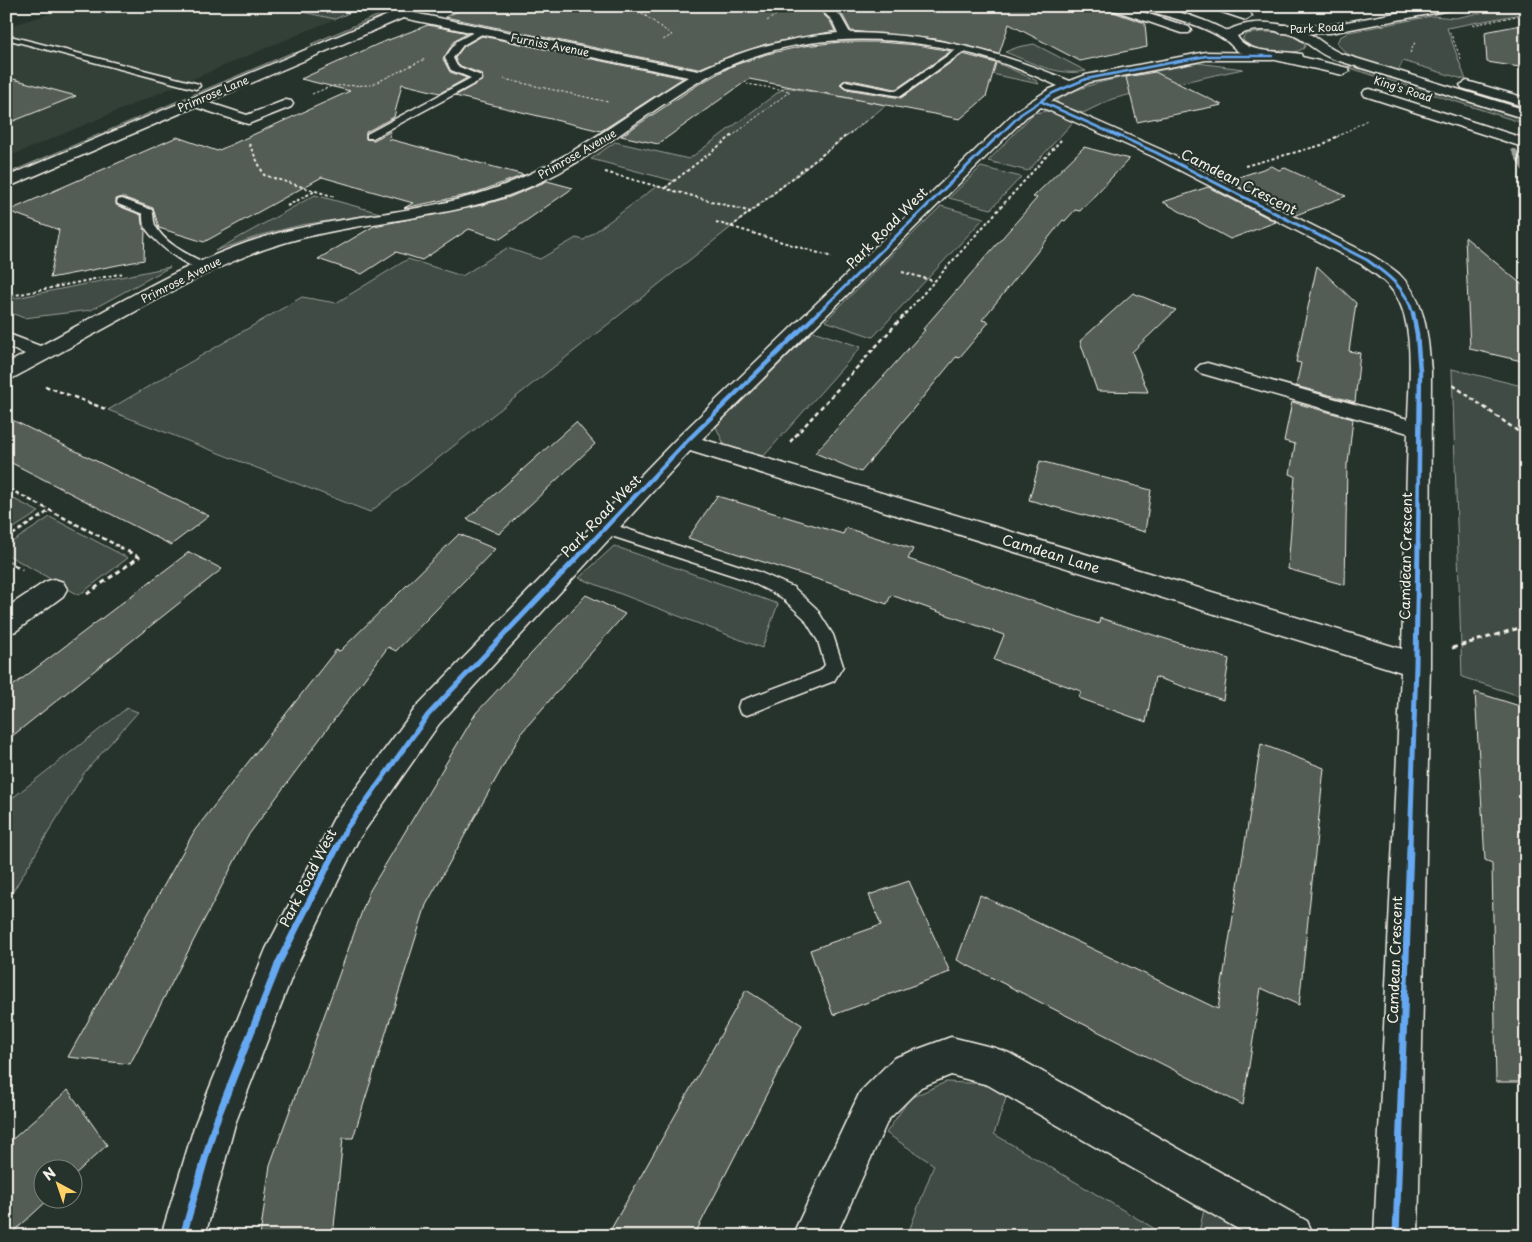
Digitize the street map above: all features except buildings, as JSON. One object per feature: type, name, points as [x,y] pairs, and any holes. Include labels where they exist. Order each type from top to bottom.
[{"type":"street","points":[[315,51],[287,48],[387,6]]},
{"type":"street","name":"Primrose Lane","points":[[6,183],[420,6]]},
{"type":"street","points":[[823,6],[835,14],[841,24],[845,37]]},
{"type":"street","name":"King's Road","points":[[1144,6],[1209,27],[1244,49],[1332,68],[1526,128]]},
{"type":"street","name":"King's Road","points":[[1179,6],[1266,28]]},
{"type":"street","points":[[1214,6],[1246,16]]},
{"type":"street","name":"Park Road","points":[[1280,29],[1317,30],[1355,25],[1455,6]]},
{"type":"street","points":[[1123,7],[1185,30]]},
{"type":"street","name":"Furniss Avenue","points":[[402,14],[699,75]]},
{"type":"street","name":"Park Road","points":[[1316,44],[1322,36],[1355,25]]},
{"type":"street","name":"King's Road","points":[[1232,40],[1230,35],[1242,29],[1280,29],[1304,36],[1316,44],[1359,64],[1526,115]]},
{"type":"street","name":"Primrose Avenue","points":[[7,373],[203,266],[252,246],[298,233],[460,204],[503,191],[569,162],[699,75],[736,58],[770,48],[806,41],[845,37],[910,40],[962,48],[1018,65],[1068,85]]},
{"type":"street","name":"Park Road West","points":[[1206,56],[1227,47],[1232,40]]},
{"type":"street","name":"King's Road","points":[[1275,56],[1310,54],[1316,50],[1316,44]]},
{"type":"street","name":"Park Road West","points":[[184,1236],[215,1124],[279,962],[346,829],[428,715],[686,442],[1020,114],[1068,85],[1111,74],[1206,56],[1226,54],[1275,56]]},
{"type":"street","name":"Primrose Lane","points":[[178,93],[200,84]]},
{"type":"street","points":[[1467,85],[1526,103]]},
{"type":"street","points":[[1370,93],[1526,144]]},
{"type":"street","points":[[1481,101],[1496,94]]},
{"type":"street","name":"Camdean Crescent","points":[[1040,101],[1204,177],[1339,244],[1367,260],[1394,279],[1409,301],[1417,325],[1420,371],[1417,656],[1396,1236]]},
{"type":"street","points":[[193,102],[248,120],[286,104]]},
{"type":"street","points":[[1429,112],[1446,103]]},
{"type":"street","points":[[6,339],[41,354]]},
{"type":"street","points":[[1207,370],[1419,429]]},
{"type":"street","name":"Camdean Lane","points":[[686,442],[1417,656]]},
{"type":"street","points":[[6,623],[54,589]]},
{"type":"street","points":[[814,1236],[874,1106],[908,1072],[951,1056],[995,1067],[1292,1236]]},
{"type":"lane","points":[[370,136],[478,78],[454,68],[450,58],[460,43],[483,31]]},
{"type":"lane","points":[[6,37],[200,84]]},
{"type":"lane","points":[[846,84],[898,94],[915,79],[942,64],[962,48]]},
{"type":"lane","points":[[122,202],[148,212],[149,224],[161,238],[189,260],[203,266]]},
{"type":"lane","points":[[605,528],[754,576],[786,592],[810,613],[827,640],[834,666],[827,676],[747,707]]},
{"type":"path","points":[[628,61],[672,35],[639,11],[648,6]]},
{"type":"path","points":[[1449,29],[1463,65]]},
{"type":"path","points":[[286,104],[332,86],[371,85],[460,43]]},
{"type":"path","points":[[454,68],[648,110]]},
{"type":"path","points":[[665,188],[790,91],[699,75]]},
{"type":"path","points":[[731,228],[898,94]]},
{"type":"path","points":[[1204,177],[1322,145],[1398,102]]},
{"type":"path","points":[[768,467],[1073,126],[1082,119]]},
{"type":"path","points":[[247,138],[264,175],[401,216]]},
{"type":"path","points":[[569,162],[752,212]]},
{"type":"path","points":[[716,222],[864,266]]},
{"type":"path","points":[[1420,371],[1440,375],[1526,437]]},
{"type":"path","points":[[7,373],[108,410]]},
{"type":"path","points":[[9,489],[139,557]]},
{"type":"path","points":[[6,539],[50,511]]},
{"type":"path","points":[[1417,656],[1448,650],[1526,626]]},
{"type":"shaded area","points":[[75,6],[275,6],[335,19],[6,158],[6,27]]},
{"type":"shaded area","points":[[275,6],[365,6],[335,19]]},
{"type":"shaded area","points":[[400,6],[409,6],[317,46],[311,44]]},
{"type":"shaded area","points":[[1514,6],[1526,6],[1526,13],[1447,28],[1466,80],[1403,61],[1398,71],[1373,64],[1348,54],[1337,42],[1340,37],[1349,32],[1432,16],[1455,18]]},
{"type":"shaded area","points":[[1261,32],[1278,33],[1296,38],[1305,45],[1304,48],[1290,53],[1273,53],[1256,48],[1243,40],[1243,37],[1247,34]]},
{"type":"shaded area","points":[[1034,44],[1086,71],[1065,72],[1044,68],[1005,52]]},
{"type":"shaded area","points":[[291,53],[295,54],[6,177],[6,174]]},
{"type":"shaded area","points":[[962,56],[981,58],[1001,65],[1037,81],[1039,84],[949,65]]},
{"type":"shaded area","points":[[1198,63],[1243,69],[1174,84],[1151,72]]},
{"type":"shaded area","points":[[1352,66],[1526,120],[1526,124],[1347,67]]},
{"type":"shaded area","points":[[1140,74],[1164,86],[1112,99],[1083,113],[1061,105],[1056,101],[1076,90]]},
{"type":"shaded area","points":[[785,87],[886,105],[370,512],[108,410],[302,297],[336,303],[408,259],[462,276],[507,248],[540,259],[576,238],[584,240],[657,186],[665,188],[674,181],[591,159],[615,142],[689,159]]},
{"type":"shaded area","points":[[1047,111],[1075,120],[1028,171],[988,161],[1034,113]]},
{"type":"shaded area","points":[[981,167],[1021,177],[991,209],[949,198]]},
{"type":"shaded area","points":[[315,195],[380,213],[301,225],[265,234],[215,251]]},
{"type":"shaded area","points":[[941,206],[984,218],[873,337],[825,321]]},
{"type":"shaded area","points":[[170,267],[91,310],[24,318],[6,311],[6,300]]},
{"type":"shaded area","points":[[813,331],[861,347],[763,457],[725,446],[716,427]]},
{"type":"shaded area","points":[[1452,369],[1526,387],[1526,698],[1462,677]]},
{"type":"shaded area","points":[[6,495],[39,512],[6,533]]},
{"type":"shaded area","points":[[50,517],[128,558],[79,595],[6,554],[6,546]]},
{"type":"shaded area","points":[[614,546],[778,604],[762,648],[579,578]]},
{"type":"shaded area","points":[[127,708],[138,712],[84,773],[6,903],[6,803]]},
{"type":"shaded area","points":[[946,1082],[989,1084],[1007,1095],[994,1134],[1167,1236],[907,1236],[934,1165],[886,1133],[910,1098]]},
{"type":"shaded area","points":[[1205,1205],[1230,1219],[1239,1236],[1198,1236]]},
{"type":"waterway","points":[[1514,150],[1526,170]]},
{"type":"cycle path","points":[[183,1236],[215,1124],[279,962],[346,829],[428,715],[686,442],[1021,114],[1053,93],[1086,79],[1206,56],[1272,56]]},
{"type":"cycle path","points":[[1040,101],[1157,153],[1367,260],[1393,279],[1401,288],[1412,310],[1417,334],[1420,371],[1416,665],[1396,1236]]}]
